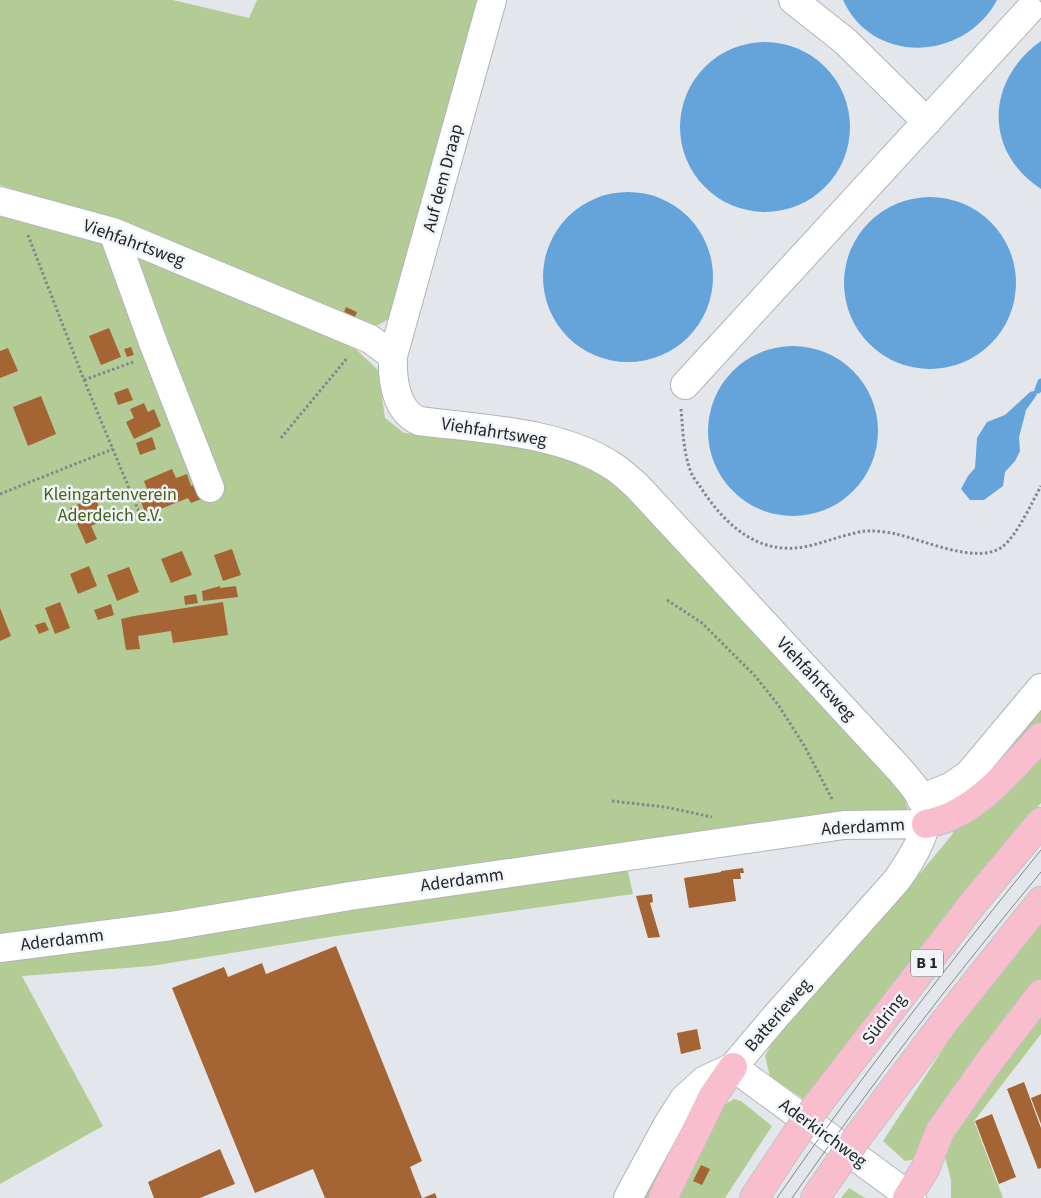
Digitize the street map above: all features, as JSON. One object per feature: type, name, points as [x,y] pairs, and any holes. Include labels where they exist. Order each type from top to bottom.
[{"type":"main road","points":[[923,811],[951,816],[970,806],[988,791],[1041,737]]},
{"type":"main road","name":"Südring","points":[[754,1198],[817,1105],[974,902],[1041,822]]},
{"type":"main road","points":[[815,1198],[859,1135],[945,1021],[1041,901]]},
{"type":"main road","points":[[909,1197],[925,1169],[940,1131],[991,1059],[1041,994]]},
{"type":"main road","points":[[663,1198],[713,1096],[734,1068]]},
{"type":"street","name":"Auf dem Draap","points":[[394,356],[492,0]]},
{"type":"street","points":[[793,0],[845,41],[927,122]]},
{"type":"street","points":[[685,385],[1029,10]]},
{"type":"street","name":"Viehfahrtsweg","points":[[0,202],[113,232],[370,339],[394,356],[394,383],[399,397],[406,412],[419,421],[543,437],[582,451],[613,466],[637,486],[900,770],[923,811]]},
{"type":"street","points":[[113,232],[157,353],[210,488]]},
{"type":"street","points":[[923,811],[969,774],[1041,688]]},
{"type":"street","name":"Aderdamm","points":[[0,948],[171,926],[359,895],[844,825],[923,811]]},
{"type":"street","name":"Batterieweg","points":[[628,1198],[668,1124],[684,1099],[705,1080],[734,1068],[776,1016],[897,880],[912,860],[923,811]]},
{"type":"street","name":"Aderkirchweg","points":[[734,1068],[909,1197]]},
{"type":"path","points":[[28,234],[84,380],[139,512]]},
{"type":"path","points":[[280,438],[351,353],[370,339]]},
{"type":"path","points":[[84,380],[157,353]]},
{"type":"path","points":[[685,385],[679,396],[685,451],[691,474],[727,521],[747,537],[764,544],[784,548],[816,545],[866,530],[894,533],[950,549],[984,554],[1002,547],[1013,535],[1041,486]]},
{"type":"path","points":[[0,494],[113,449]]},
{"type":"path","points":[[667,600],[702,623],[756,677],[780,706],[833,799],[844,825]]},
{"type":"path","points":[[612,801],[665,807],[718,818]]},
{"type":"green space","points":[[0,0],[173,0],[249,18],[257,0],[481,0],[389,319],[374,327],[113,220],[0,185]]},
{"type":"green space","name":"Kleingartenverein Aderdeich e.V.","points":[[0,211],[129,248],[346,340],[378,370],[385,418],[404,433],[430,434],[563,454],[617,481],[901,787],[908,809],[903,818],[0,942]]},
{"type":"green space","points":[[1041,694],[1041,803],[966,895],[808,1102],[770,1077],[765,1056],[775,1036],[906,890],[952,835],[972,777]]},
{"type":"green space","points":[[626,863],[633,894],[336,936],[151,966],[22,976],[103,1126],[0,1184],[0,957]]},
{"type":"green space","points":[[1041,922],[1041,1034],[974,1121],[1003,1198],[951,1198],[951,1180],[944,1153],[905,1161],[883,1141],[956,1029]]},
{"type":"green space","points":[[701,1092],[649,1198],[635,1198]]},
{"type":"green space","points":[[734,1099],[741,1101],[772,1126],[725,1198],[674,1198],[718,1108]]},
{"type":"green space","points":[[849,1188],[865,1198],[841,1198]]},
{"type":"water","points":[[843,0],[997,0],[982,20],[964,35],[942,44],[919,48],[896,45],[875,36],[857,21]]},
{"type":"water","points":[[1041,41],[1041,189],[1022,173],[1009,155],[1001,136],[999,115],[1002,95],[1010,75],[1023,57]]},
{"type":"water","points":[[773,42],[798,48],[819,61],[831,73],[847,102],[850,127],[849,144],[844,160],[831,181],[819,193],[790,209],[757,212],[732,206],[711,193],[699,181],[683,152],[680,119],[686,94],[699,73],[711,61],[740,45]]},
{"type":"water","points":[[620,192],[636,192],[668,202],[682,211],[694,223],[703,237],[709,252],[713,277],[709,302],[703,317],[694,331],[682,343],[668,352],[653,358],[636,362],[620,362],[588,352],[574,343],[562,331],[553,317],[547,302],[543,285],[543,269],[553,237],[562,223],[574,211],[588,202],[603,196]]},
{"type":"water","points":[[930,197],[947,199],[963,204],[978,212],[996,229],[1012,258],[1016,283],[1014,300],[1009,316],[1001,331],[984,349],[955,365],[930,369],[913,367],[897,362],[882,354],[864,337],[848,308],[844,283],[846,266],[851,250],[859,235],[876,217],[905,201]]},
{"type":"water","points":[[785,346],[801,346],[826,352],[847,365],[859,377],[872,398],[878,431],[872,464],[859,485],[847,497],[826,510],[801,516],[785,516],[760,510],[739,497],[727,485],[714,464],[708,439],[708,423],[714,398],[727,377],[739,365],[760,352]]},
{"type":"water","points":[[1038,390],[1026,410],[1019,437],[1020,451],[1015,461],[1005,472],[1003,486],[984,500],[970,500],[961,489],[975,468],[977,438],[987,422],[1005,415],[1030,392]]},
{"type":"building","points":[[346,307],[357,312],[355,317],[344,312]]},
{"type":"building","points":[[109,328],[121,357],[101,365],[89,336]]},
{"type":"building","points":[[131,347],[134,355],[127,357],[124,349]]},
{"type":"building","points":[[8,348],[18,371],[0,378],[0,351]]},
{"type":"building","points":[[128,388],[133,400],[118,405],[114,393]]},
{"type":"building","points":[[41,396],[56,434],[28,446],[13,407]]},
{"type":"building","points":[[144,403],[148,412],[154,409],[161,426],[134,439],[126,422],[134,418],[130,409]]},
{"type":"building","points":[[152,437],[156,449],[140,455],[136,443]]},
{"type":"building","points":[[172,469],[176,478],[187,474],[191,486],[198,483],[204,498],[191,503],[188,498],[153,512],[152,509],[145,512],[140,499],[143,498],[142,494],[148,492],[144,481]]},
{"type":"building","points":[[95,497],[105,520],[91,526],[97,539],[86,544],[70,508]]},
{"type":"building","points":[[232,549],[241,575],[223,581],[214,555]]},
{"type":"building","points":[[182,551],[192,575],[171,583],[161,559]]},
{"type":"building","points":[[89,566],[97,586],[78,594],[70,574]]},
{"type":"building","points":[[129,567],[139,592],[117,601],[107,575]]},
{"type":"building","points":[[220,586],[220,588],[236,586],[238,597],[203,601],[202,591]]},
{"type":"building","points":[[196,594],[198,603],[185,605],[184,596]]},
{"type":"building","points":[[60,602],[70,628],[55,634],[45,608]]},
{"type":"building","points":[[223,602],[228,635],[173,643],[171,631],[138,636],[140,649],[126,650],[121,619]]},
{"type":"building","points":[[111,604],[114,615],[98,620],[94,610]]},
{"type":"building","points":[[0,608],[11,636],[0,641]]},
{"type":"building","points":[[45,622],[49,630],[39,634],[35,625]]},
{"type":"building","points":[[743,868],[744,873],[740,873],[741,879],[733,879],[736,901],[689,908],[684,878]]},
{"type":"building","points":[[652,894],[653,902],[650,903],[660,937],[648,938],[636,896]]},
{"type":"building","points":[[336,946],[422,1161],[410,1167],[422,1198],[325,1198],[313,1169],[255,1193],[172,988],[224,967],[228,977],[262,963],[266,974]]},
{"type":"building","points":[[697,1029],[701,1049],[681,1054],[677,1033]]},
{"type":"building","points":[[1024,1082],[1041,1128],[1041,1168],[1038,1169],[1007,1089]]},
{"type":"building","points":[[1041,1094],[1041,1124],[1031,1098]]},
{"type":"building","points":[[992,1114],[1016,1177],[999,1184],[975,1121]]},
{"type":"building","points":[[220,1149],[235,1184],[200,1198],[154,1198],[148,1182]]},
{"type":"building","points":[[701,1165],[710,1169],[702,1185],[693,1181]]},
{"type":"building","points":[[435,1193],[437,1198],[423,1198]]},
{"type":"waterway","points":[[1038,390],[1041,382]]},
{"type":"tram line","points":[[777,1198],[840,1109],[906,1021],[1041,850]]},
{"type":"tram line","points":[[792,1198],[913,1032],[1041,872]]}]
